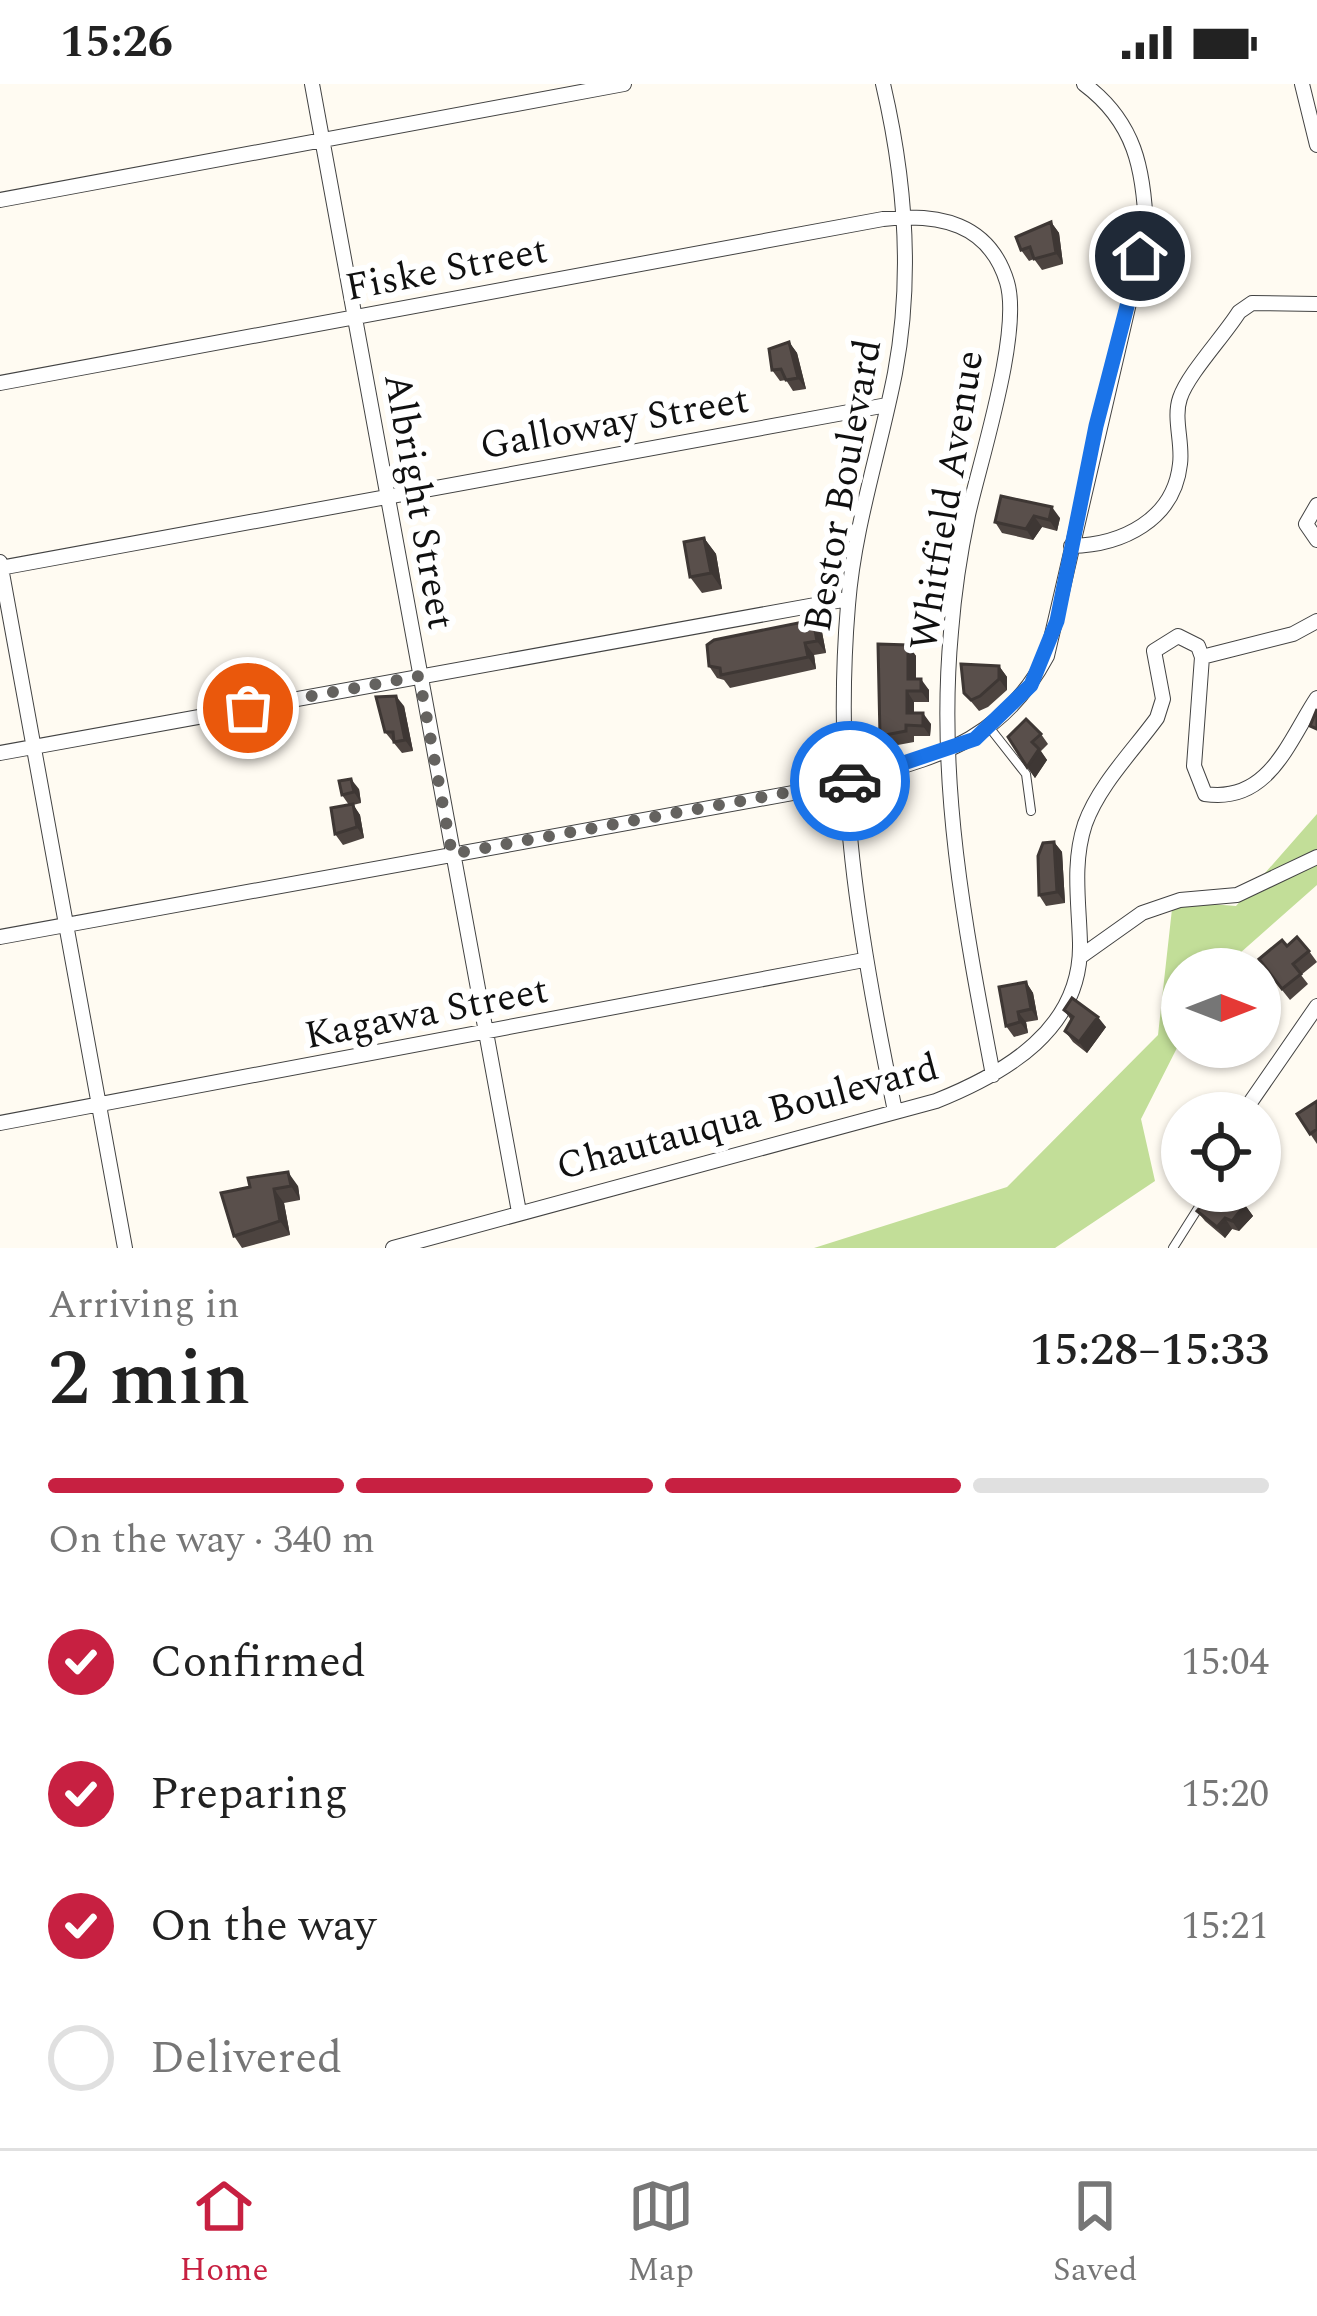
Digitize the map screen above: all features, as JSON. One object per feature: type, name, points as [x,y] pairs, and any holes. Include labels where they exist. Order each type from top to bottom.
[{"type":"street","name":"Albright Street","points":[[312,84],[519,1212]]},
{"type":"street","points":[[0,200],[624,84]]},
{"type":"street","name":"Bestor Boulevard","points":[[883,84],[904,217],[902,327],[848,599],[842,784],[864,961],[895,1111]]},
{"type":"street","points":[[0,937],[842,784],[947,753],[989,727],[1031,685],[1047,656],[1146,230],[1145,179],[1131,135],[1106,100],[1084,84]]},
{"type":"street","points":[[1302,84],[1317,145]]},
{"type":"street","name":"Fiske Street","points":[[0,382],[904,217]]},
{"type":"street","name":"Whitfield Avenue","points":[[904,217],[943,219],[967,227],[998,259],[1009,288],[1002,364],[968,518],[951,633],[947,753],[958,889],[993,1075]]},
{"type":"street","points":[[1072,546],[1099,546],[1158,515],[1175,491],[1180,397],[1239,312],[1252,303],[1317,304]]},
{"type":"street","name":"Galloway Street","points":[[0,566],[887,405]]},
{"type":"street","points":[[1317,505],[1306,524],[1317,540]]},
{"type":"street","points":[[0,566],[125,1248]]},
{"type":"street","points":[[0,753],[848,599]]},
{"type":"street","points":[[1317,621],[1292,634],[1202,657],[1193,766],[1205,794],[1246,790],[1264,778],[1297,737],[1317,698]]},
{"type":"street","name":"Chautauqua Boulevard","points":[[393,1248],[936,1101],[993,1075],[1047,1035],[1064,1007],[1080,957],[1077,863],[1086,823],[1157,718],[1162,699],[1154,650],[1178,636],[1198,646],[1202,657]]},
{"type":"street","points":[[1080,957],[1142,913],[1180,900],[1237,895],[1317,857]]},
{"type":"street","name":"Kagawa Street","points":[[0,1123],[864,961]]},
{"type":"street","points":[[1258,1092],[1317,1006]]},
{"type":"lane","points":[[989,727],[1026,774],[1031,811]]},
{"type":"lane","points":[[1173,1248],[1196,1212]]},
{"type":"green space","points":[[1317,814],[1317,885],[1246,948],[1168,948],[1172,909],[1198,903],[1236,906]]},
{"type":"green space","points":[[1161,1008],[1161,1068],[1167,1068],[1141,1119],[1155,1181],[1055,1248],[814,1248],[1007,1187],[1158,1035]]},
{"type":"building","points":[[1051,222],[1056,253],[1034,259],[1030,247],[1021,250],[1016,237]]},
{"type":"building","points":[[789,342],[798,378],[786,380],[781,369],[772,370],[769,349]]},
{"type":"building","points":[[1001,496],[1052,507],[1049,520],[1034,516],[1026,529],[995,522]]},
{"type":"building","points":[[704,538],[711,573],[690,577],[684,542]]},
{"type":"building","points":[[813,620],[817,641],[805,643],[808,657],[721,675],[720,668],[709,666],[707,645],[714,640]]},
{"type":"building","points":[[878,644],[908,645],[908,679],[921,679],[921,691],[907,691],[907,713],[923,713],[923,726],[906,725],[906,731],[880,736]]},
{"type":"building","points":[[961,664],[999,666],[999,679],[971,700],[964,693]]},
{"type":"building","points":[[396,696],[405,740],[394,742],[393,732],[385,732],[376,697]]},
{"type":"building","points":[[1026,719],[1041,734],[1032,742],[1039,749],[1027,767],[1008,737]]},
{"type":"building","points":[[351,779],[354,792],[342,795],[339,781]]},
{"type":"building","points":[[353,804],[357,827],[335,834],[331,808]]},
{"type":"building","points":[[1054,842],[1057,892],[1039,895],[1038,856],[1043,843]]},
{"type":"building","points":[[1297,937],[1309,951],[1293,964],[1301,974],[1282,989],[1281,948],[1272,948],[1282,940],[1287,946]]},
{"type":"building","points":[[1026,982],[1031,1009],[1018,1012],[1020,1022],[1006,1026],[999,987]]},
{"type":"building","points":[[1072,998],[1098,1017],[1079,1042],[1065,1031],[1073,1017],[1064,1010]]},
{"type":"building","points":[[1317,1101],[1317,1129],[1310,1134],[1297,1114]]},
{"type":"building","points":[[288,1172],[291,1186],[274,1189],[280,1221],[234,1236],[221,1193],[250,1187],[248,1178]]},
{"type":"building","points":[[1198,1212],[1239,1212],[1232,1221],[1225,1218],[1217,1227]]},
{"type":"way so far","points":[[248,708],[419,676],[452,854],[850,781]]},
{"type":"route","points":[[850,781],[947,753],[975,739],[1031,685],[1047,656],[1057,621],[1096,426],[1140,256]]}]
